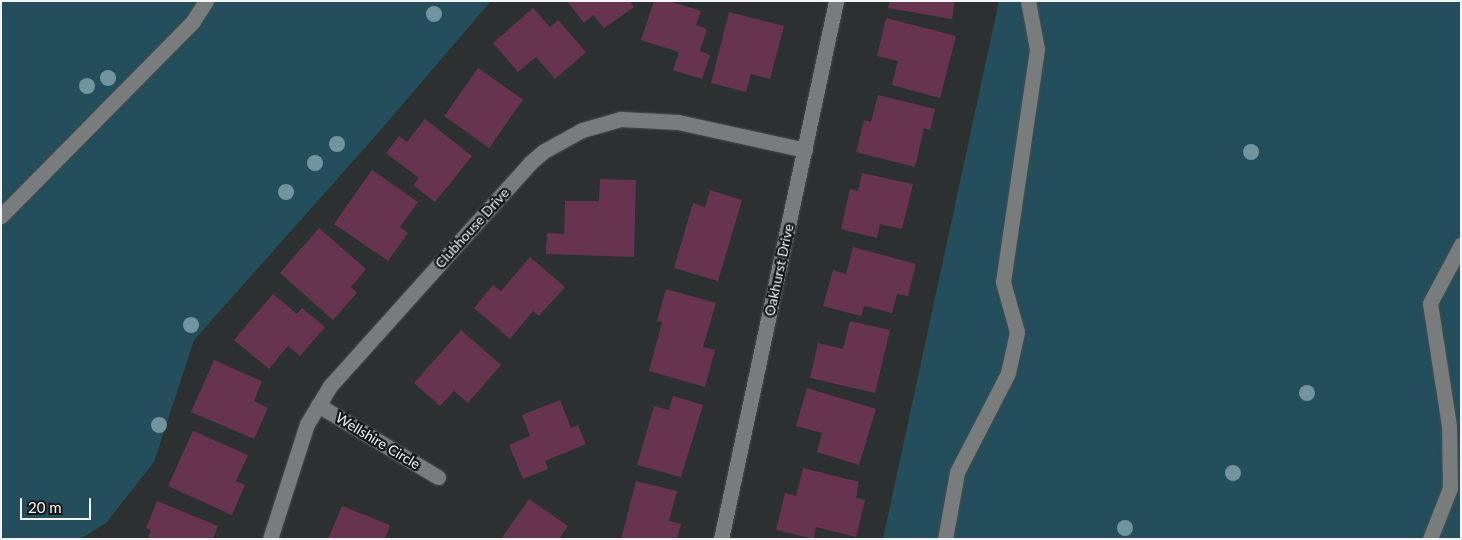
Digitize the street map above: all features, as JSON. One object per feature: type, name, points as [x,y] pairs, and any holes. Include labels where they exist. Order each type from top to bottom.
[{"type":"street","points":[[1,216],[193,21],[206,1]]},
{"type":"street","name":"Oakhurst Drive","points":[[722,539],[836,1]]},
{"type":"street","points":[[944,539],[957,472],[1008,373],[1017,332],[1003,282],[1037,49],[1028,1]]},
{"type":"street","name":"Clubhouse Drive","points":[[270,539],[307,424],[330,386],[530,163],[560,141],[582,130],[621,119],[658,120],[805,150]]},
{"type":"street","points":[[1430,539],[1450,488],[1449,426],[1430,304],[1461,245]]},
{"type":"street","name":"Wellshire Circle","points":[[318,405],[438,477]]},
{"type":"shaded area","points":[[1,1],[491,1],[378,133],[194,340],[154,462],[106,523],[80,539],[1,539]]},
{"type":"shaded area","points":[[999,1],[1461,1],[1461,539],[883,539]]},
{"type":"building","points":[[567,1],[630,1],[634,7],[604,28],[593,15],[584,23]]},
{"type":"building","points":[[654,1],[669,1],[701,11],[696,25],[707,29],[700,51],[710,55],[702,79],[673,70],[679,52],[641,40]]},
{"type":"building","points":[[890,1],[955,1],[952,19],[888,8]]},
{"type":"building","points":[[533,8],[550,27],[558,20],[586,52],[555,79],[536,57],[518,72],[493,43]]},
{"type":"building","points":[[729,12],[784,26],[770,79],[751,74],[746,92],[711,83]]},
{"type":"building","points":[[886,18],[956,36],[940,98],[892,85],[898,61],[877,56]]},
{"type":"building","points":[[478,68],[523,100],[489,148],[444,116]]},
{"type":"building","points":[[878,95],[935,109],[930,130],[924,128],[915,167],[856,152],[864,120],[871,122]]},
{"type":"building","points":[[425,119],[472,156],[435,202],[413,185],[419,178],[386,153],[399,136],[407,142]]},
{"type":"building","points":[[372,170],[418,202],[400,227],[408,233],[388,261],[334,224]]},
{"type":"building","points":[[862,173],[913,184],[902,229],[880,224],[877,238],[841,229],[850,189],[858,191]]},
{"type":"building","points":[[600,179],[636,180],[634,257],[546,254],[547,233],[564,234],[565,201],[599,201]]},
{"type":"building","points":[[710,190],[742,200],[718,281],[674,268],[693,203],[705,207]]},
{"type":"building","points":[[319,228],[366,269],[351,287],[357,293],[333,320],[280,273]]},
{"type":"building","points":[[853,247],[916,264],[908,296],[897,294],[892,313],[864,306],[861,316],[823,306],[833,270],[846,274]]},
{"type":"building","points":[[530,257],[565,287],[539,316],[533,311],[510,339],[474,308],[493,285],[501,291]]},
{"type":"building","points":[[666,289],[716,303],[703,347],[715,350],[705,387],[649,371],[662,322],[657,321]]},
{"type":"building","points":[[273,294],[297,314],[302,308],[325,327],[300,356],[288,346],[269,369],[234,340]]},
{"type":"building","points":[[850,321],[890,330],[875,393],[810,378],[818,343],[843,349]]},
{"type":"building","points":[[461,330],[501,365],[468,403],[454,391],[440,406],[414,383]]},
{"type":"building","points":[[214,360],[262,381],[254,401],[268,408],[254,439],[191,412]]},
{"type":"building","points":[[807,388],[876,409],[859,465],[817,452],[822,433],[796,426]]},
{"type":"building","points":[[673,396],[703,405],[681,477],[637,465],[654,406],[669,410]]},
{"type":"building","points":[[560,400],[571,428],[578,425],[586,444],[545,461],[548,469],[523,479],[509,445],[530,436],[522,415]]},
{"type":"building","points":[[193,431],[248,455],[236,481],[245,485],[232,515],[168,486]]},
{"type":"building","points":[[803,468],[859,482],[856,498],[865,500],[856,537],[816,527],[814,539],[776,530],[785,493],[796,496]]},
{"type":"building","points":[[636,481],[677,491],[669,521],[681,524],[677,539],[621,539]]},
{"type":"building","points":[[529,499],[568,526],[559,539],[501,539]]},
{"type":"building","points":[[157,501],[218,526],[213,539],[148,539],[151,530],[146,528]]},
{"type":"building","points":[[342,506],[390,525],[385,539],[328,539]]}]
